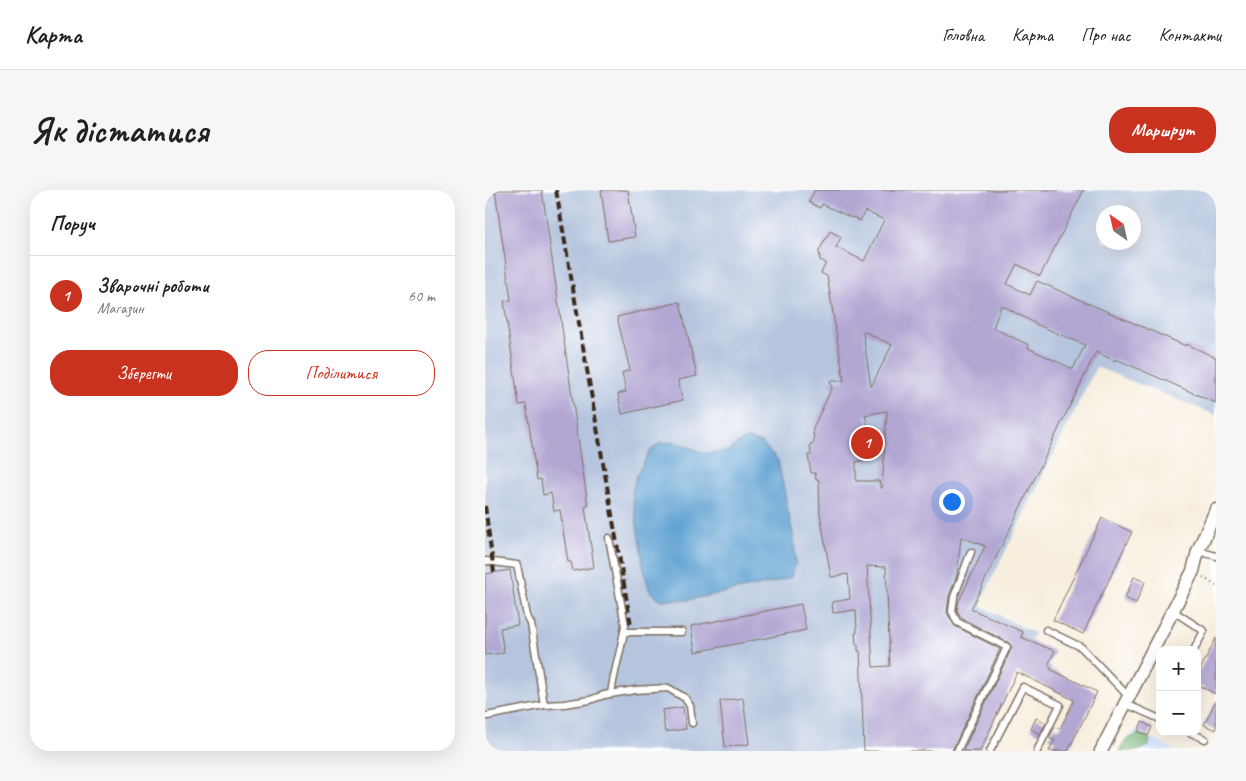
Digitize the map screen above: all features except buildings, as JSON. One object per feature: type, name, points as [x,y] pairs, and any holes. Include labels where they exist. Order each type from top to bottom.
[{"type":"street","points":[[1101,751],[1193,571],[1198,551],[1216,511]]},
{"type":"lane","points":[[609,538],[625,625],[611,694]]},
{"type":"lane","points":[[1198,551],[1216,556]]},
{"type":"lane","points":[[957,751],[1007,647],[957,622],[953,611],[954,597],[971,552]]},
{"type":"lane","points":[[485,561],[517,564],[527,616],[531,624],[544,705]]},
{"type":"lane","points":[[1173,611],[1204,630],[1196,646]]},
{"type":"lane","points":[[1046,630],[1081,648],[1127,700],[1156,717]]},
{"type":"lane","points":[[624,632],[682,632]]},
{"type":"lane","points":[[991,751],[1023,686],[1060,705],[1037,751]]},
{"type":"lane","points":[[487,716],[544,705],[581,701],[611,694],[668,688],[685,698],[690,706],[692,723]]},
{"type":"lane","points":[[1197,736],[1205,740]]},
{"type":"shaded area","points":[[485,190],[1216,190],[1216,415],[1096,367],[979,605],[1034,633],[980,751],[485,751]]},
{"type":"shaded area","points":[[1135,730],[1176,751],[1124,751]]},
{"type":"green space","points":[[1140,734],[1150,739],[1149,746],[1138,751],[1119,751],[1127,739]]},
{"type":"water","points":[[746,438],[762,443],[778,460],[794,539],[796,563],[791,577],[776,582],[688,600],[661,600],[650,592],[644,571],[632,493],[636,476],[649,452],[660,443],[675,442],[705,453],[728,451]]},
{"type":"railway","points":[[556,190],[631,625]]},
{"type":"railway","points":[[485,506],[494,572]]},
{"type":"place","name":"Зварочні роботи","points":[[867,443]]}]
